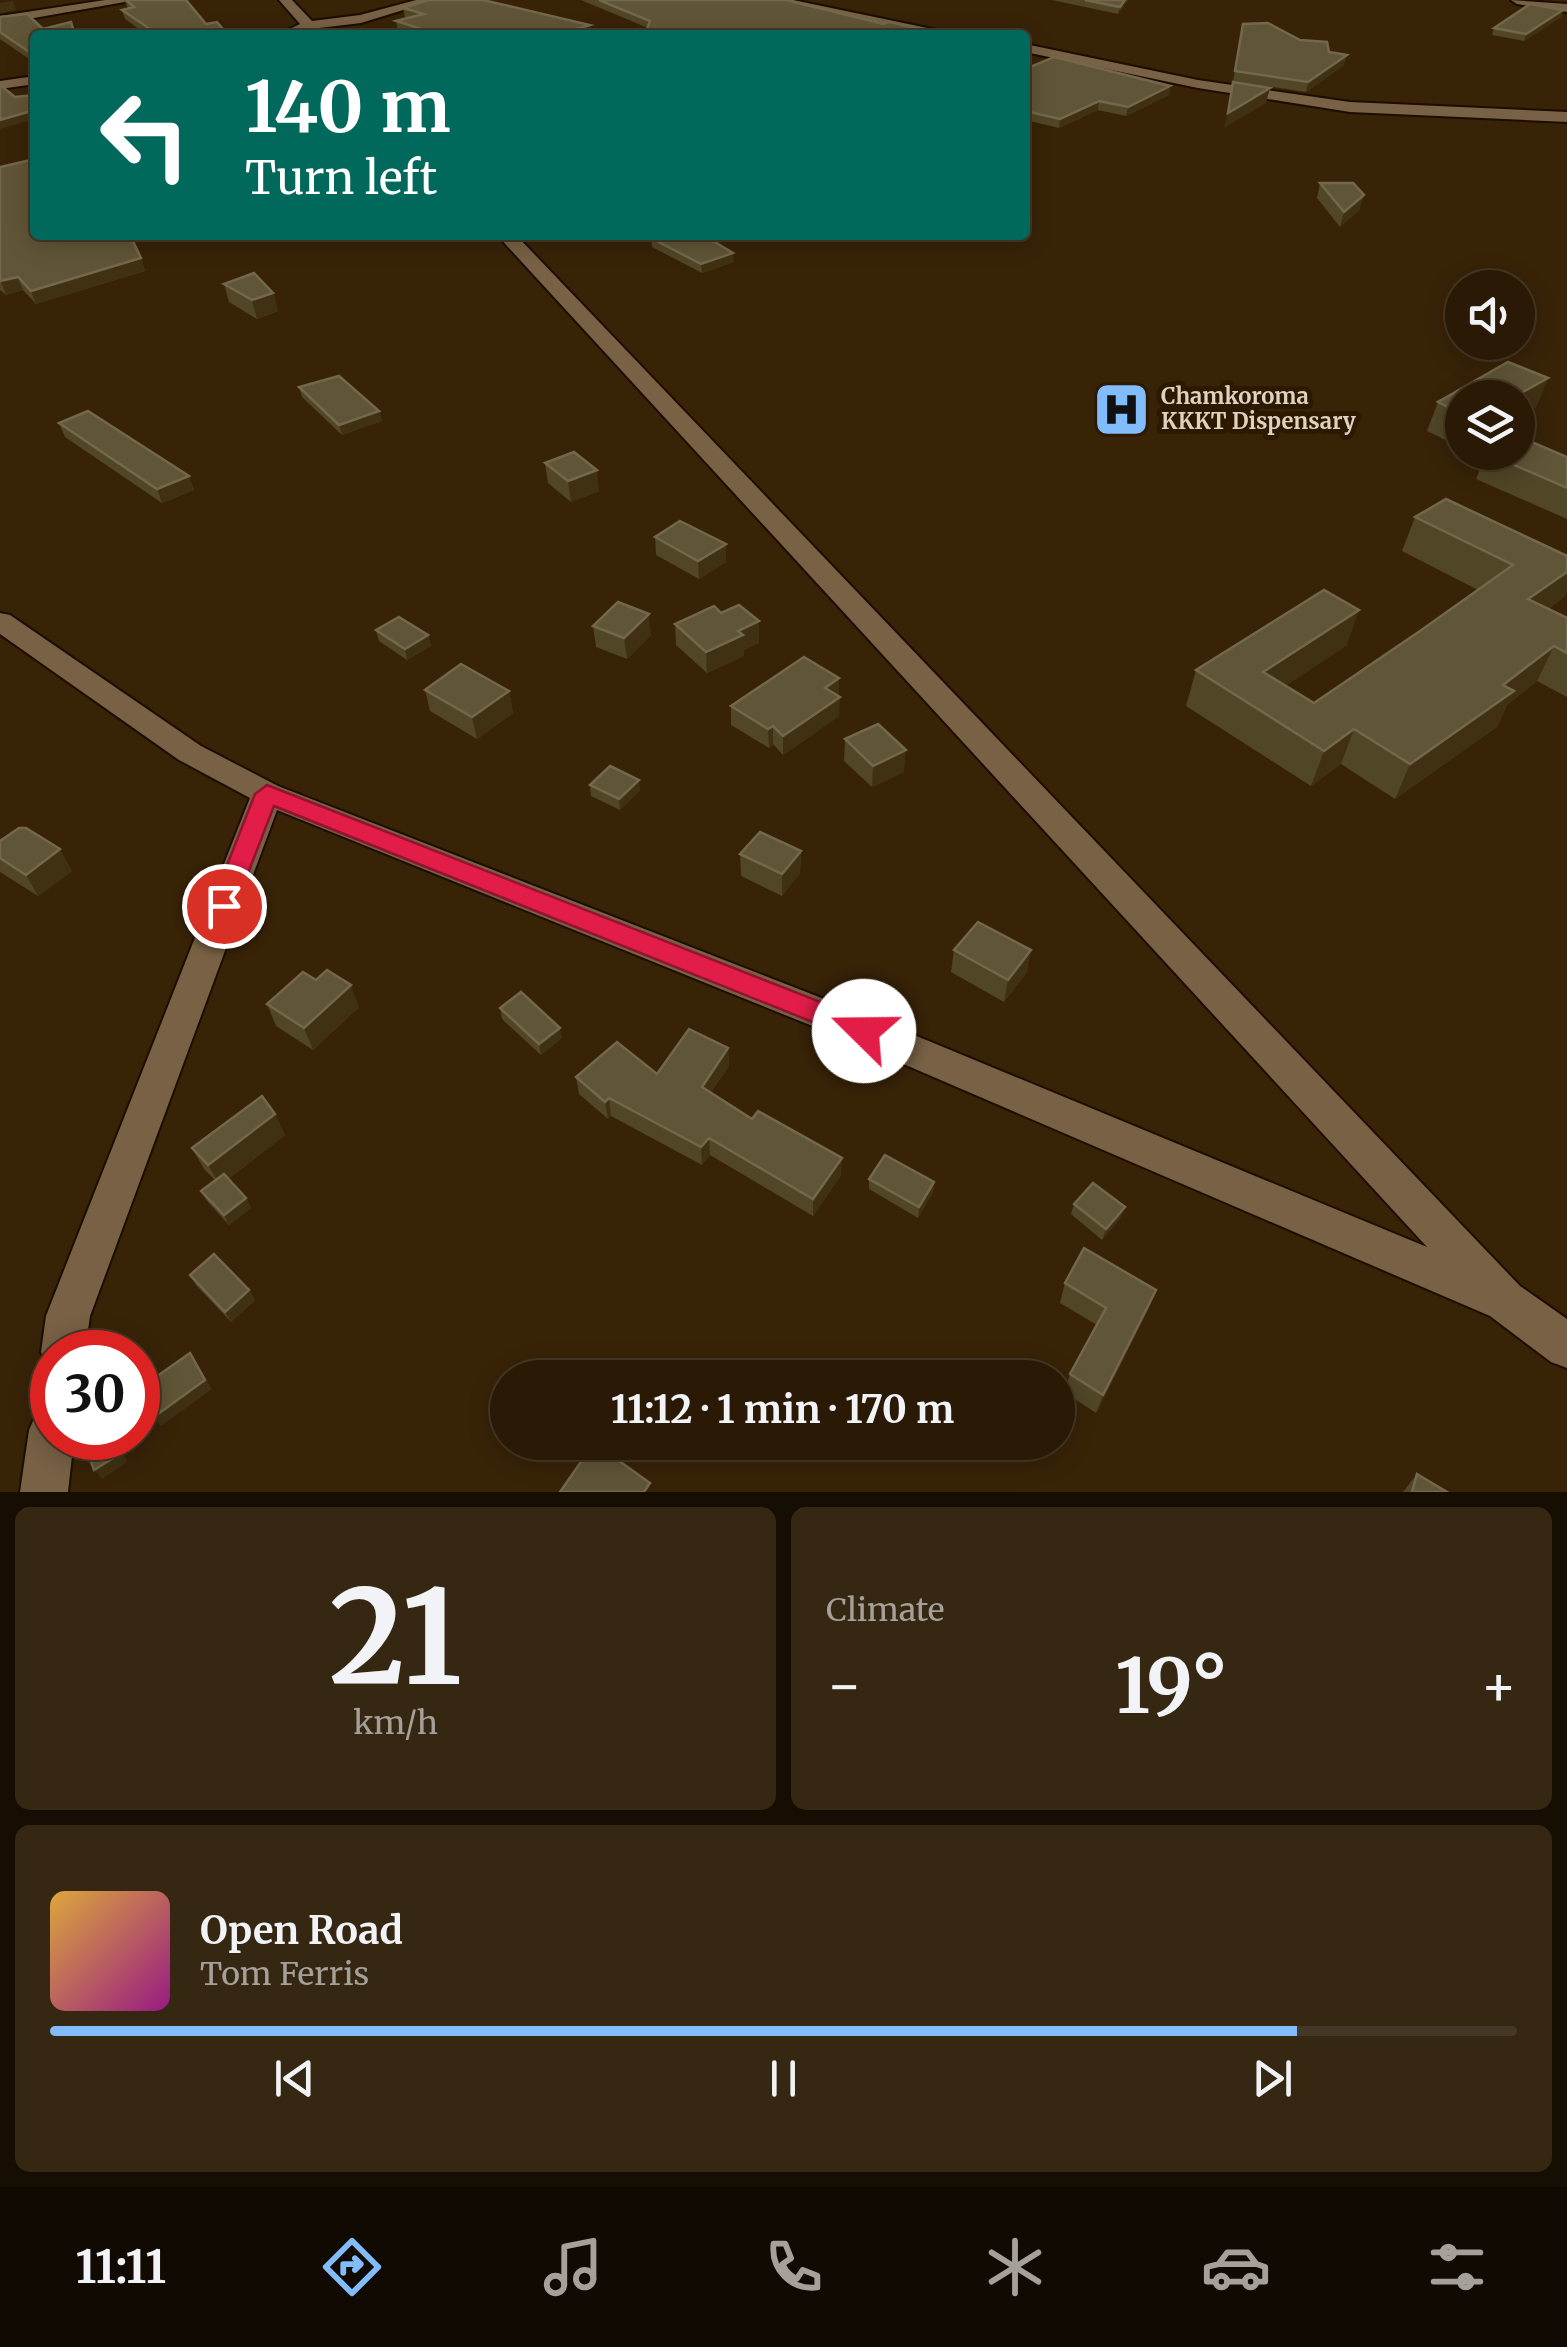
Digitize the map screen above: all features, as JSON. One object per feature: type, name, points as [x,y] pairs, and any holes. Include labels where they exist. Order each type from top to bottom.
[{"type":"street","points":[[0,20],[130,0]]},
{"type":"street","points":[[286,0],[314,30],[430,0]]},
{"type":"street","points":[[773,0],[928,30]]},
{"type":"street","points":[[1517,0],[1567,8]]},
{"type":"street","points":[[1030,49],[1198,84],[1350,107],[1567,117]]},
{"type":"street","points":[[0,85],[30,81]]},
{"type":"street","points":[[511,240],[1505,1301],[1567,1346]]},
{"type":"street","points":[[0,621],[190,753],[267,794],[864,1031],[1505,1301]]},
{"type":"street","points":[[66,1330],[68,1316],[267,794]]},
{"type":"street","points":[[44,1492],[48,1460]]},
{"type":"building","points":[[126,0],[186,0],[206,24],[217,22],[224,30],[152,30],[122,10],[134,7]]},
{"type":"building","points":[[428,0],[483,0],[590,25],[572,30],[424,30],[396,21],[424,14],[403,8]]},
{"type":"building","points":[[599,0],[786,0],[924,30],[647,30],[650,21]]},
{"type":"building","points":[[1085,0],[1125,0],[1120,7]]},
{"type":"building","points":[[1530,4],[1563,10],[1526,34],[1494,28]]},
{"type":"building","points":[[27,14],[43,29],[71,22],[73,30],[30,30],[30,53],[0,32],[0,17]]},
{"type":"building","points":[[1268,23],[1300,40],[1327,42],[1329,52],[1347,55],[1308,82],[1235,71],[1243,24]]},
{"type":"building","points":[[1054,57],[1170,86],[1128,107],[1099,101],[1060,119],[1030,112],[1030,67]]},
{"type":"building","points":[[1233,82],[1270,88],[1228,113]]},
{"type":"building","points":[[0,85],[15,97],[30,96],[30,111],[0,120]]},
{"type":"building","points":[[30,160],[30,240],[132,240],[141,258],[31,291],[18,277],[0,281],[0,167]]},
{"type":"building","points":[[1320,183],[1353,183],[1364,195],[1344,212]]},
{"type":"building","points":[[655,240],[711,240],[733,253],[701,264]]},
{"type":"building","points":[[254,273],[273,293],[252,300],[224,284]]},
{"type":"building","points":[[1508,362],[1548,378],[1535,385],[1535,380],[1476,380]]},
{"type":"building","points":[[339,376],[379,411],[339,425],[299,387]]},
{"type":"building","points":[[88,411],[189,476],[157,489],[59,423]]},
{"type":"building","points":[[1535,443],[1567,457],[1567,488],[1526,470],[1535,470]]},
{"type":"building","points":[[574,452],[597,470],[568,481],[545,463]]},
{"type":"building","points":[[1446,499],[1567,556],[1567,572],[1528,599],[1567,618],[1567,653],[1554,646],[1503,685],[1514,691],[1410,764],[1354,729],[1324,751],[1196,670],[1324,590],[1359,610],[1263,672],[1314,703],[1420,631],[1513,565],[1415,517]]},
{"type":"building","points":[[680,521],[726,544],[698,561],[655,537]]},
{"type":"building","points":[[618,602],[649,614],[624,638],[593,626]]},
{"type":"building","points":[[739,605],[759,621],[738,631],[743,635],[706,652],[675,624],[714,606],[721,613]]},
{"type":"building","points":[[399,617],[428,635],[405,649],[376,630]]},
{"type":"building","points":[[804,657],[839,678],[825,688],[840,697],[783,736],[773,726],[768,729],[731,706]]},
{"type":"building","points":[[461,664],[509,691],[472,717],[425,690]]},
{"type":"building","points":[[878,724],[906,750],[873,766],[845,739]]},
{"type":"building","points":[[610,766],[639,780],[619,799],[590,785]]},
{"type":"building","points":[[19,828],[26,828],[60,849],[26,875],[0,858],[0,841]]},
{"type":"building","points":[[760,832],[801,851],[782,874],[740,854]]},
{"type":"building","points":[[978,922],[1031,950],[1008,980],[954,950]]},
{"type":"building","points":[[327,970],[351,985],[304,1028],[267,1004],[303,972],[316,980]]},
{"type":"building","points":[[521,992],[560,1028],[539,1044],[500,1008]]},
{"type":"building","points":[[689,1029],[728,1048],[702,1087],[752,1119],[758,1111],[842,1158],[813,1199],[709,1138],[701,1147],[609,1098],[605,1102],[576,1077],[617,1042],[657,1074]]},
{"type":"building","points":[[262,1096],[275,1114],[208,1165],[192,1148]]},
{"type":"building","points":[[885,1155],[934,1182],[919,1207],[869,1179]]},
{"type":"building","points":[[224,1174],[246,1198],[224,1215],[201,1191]]},
{"type":"building","points":[[1093,1183],[1125,1207],[1106,1229],[1074,1204]]},
{"type":"building","points":[[1084,1248],[1156,1290],[1103,1395],[1075,1377],[1075,1365],[1106,1308],[1065,1283]]},
{"type":"building","points":[[214,1254],[249,1290],[225,1312],[190,1275]]},
{"type":"building","points":[[190,1353],[205,1380],[160,1413],[160,1374]]},
{"type":"building","points":[[90,1460],[110,1460],[94,1470]]},
{"type":"building","points":[[582,1460],[618,1460],[650,1483],[644,1492],[560,1492]]},
{"type":"building","points":[[1417,1474],[1447,1492],[1412,1492]]},
{"type":"place","name":"Chamkoroma KKKT Dispensary","points":[[1122,409]]},
{"type":"route","points":[[224,906],[267,794],[864,1031]]}]
